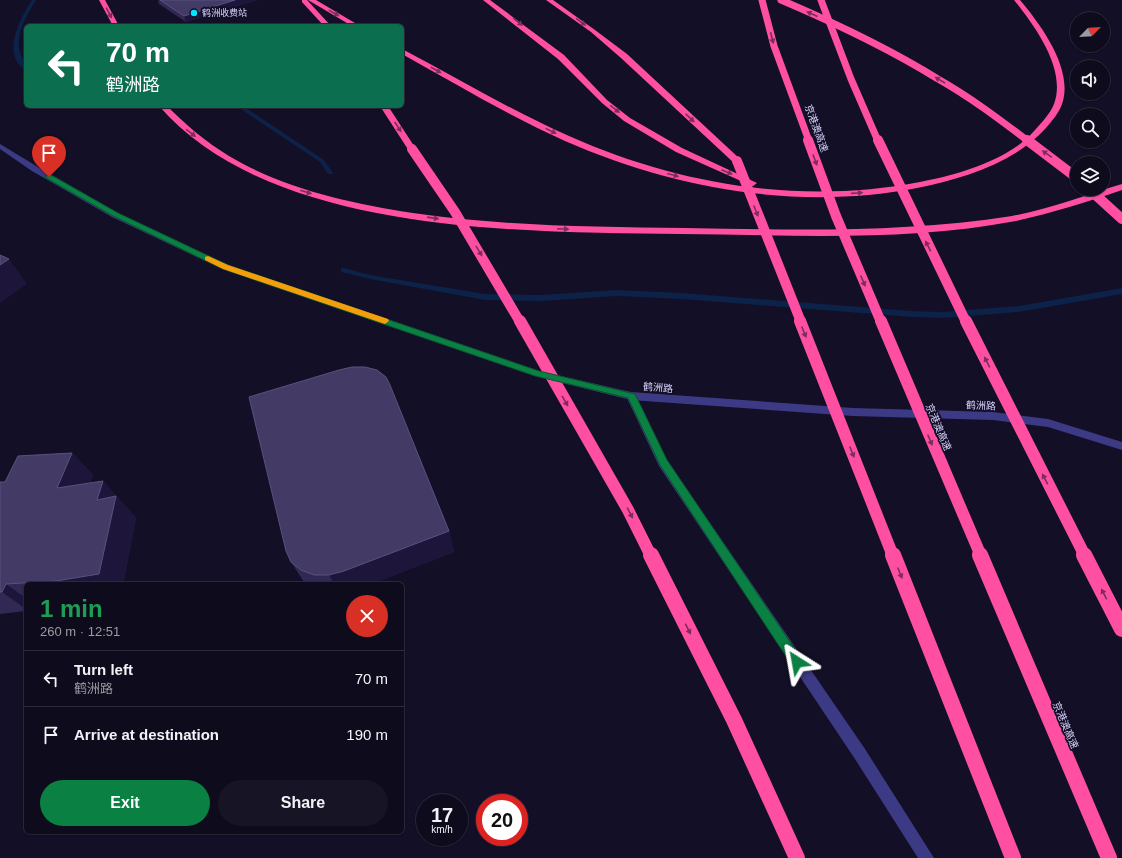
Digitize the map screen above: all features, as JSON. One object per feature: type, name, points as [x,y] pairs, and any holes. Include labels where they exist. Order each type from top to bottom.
[{"type":"highway","points":[[102,0],[115,24]]},
{"type":"highway","points":[[303,0],[326,24]]},
{"type":"highway","points":[[310,0],[354,24]]},
{"type":"highway","points":[[486,0],[512,18],[561,58],[611,106],[638,127],[674,147],[722,170],[775,192]]},
{"type":"highway","points":[[549,0],[593,30],[624,56],[737,161],[1013,858]]},
{"type":"highway","name":"京港澳高速","points":[[762,0],[774,46],[836,216],[1109,858]]},
{"type":"highway","points":[[781,0],[844,28],[894,53],[960,92],[1070,172]]},
{"type":"highway","points":[[821,0],[837,46],[909,208],[1122,629]]},
{"type":"highway","points":[[404,52],[510,110],[582,144],[639,166],[698,182],[758,191],[819,195],[871,192],[918,186],[959,175],[996,160],[1027,143],[1048,122],[1060,98],[1059,72],[1047,43],[1032,17],[1017,0]]},
{"type":"highway","points":[[165,108],[186,129],[214,150],[253,172],[294,188],[346,203],[396,213],[496,225],[616,230],[894,231],[949,227],[999,221],[1046,212],[1122,187]]},
{"type":"highway","points":[[385,108],[455,212],[502,289],[628,510],[734,720],[797,858]]},
{"type":"highway","points":[[1097,196],[1122,219]]},
{"type":"street","name":"鹤洲路","points":[[0,146],[35,169],[115,215],[225,267],[538,374],[631,396],[853,412],[993,416],[1048,423],[1122,446]]},
{"type":"street","points":[[631,396],[663,463],[860,754],[927,858]]},
{"type":"building","points":[[160,0],[235,0],[184,16]]},
{"type":"building","points":[[0,255],[9,259],[0,265]]},
{"type":"building","points":[[352,367],[365,367],[377,370],[386,377],[449,531],[344,571],[329,575],[314,575],[301,570],[291,562],[286,551],[249,397]]},
{"type":"building","points":[[72,453],[57,488],[103,481],[97,500],[116,496],[99,574],[56,581],[6,584],[2,592],[0,592],[0,482],[5,482],[18,456]]},
{"type":"waterway","points":[[24,65],[17,52],[16,43],[20,25],[34,0]]},
{"type":"waterway","points":[[242,108],[322,161],[330,173]]},
{"type":"waterway","points":[[344,270],[370,277],[485,297],[541,298],[616,293],[682,296],[912,314],[943,315],[1019,309],[1122,291]]},
{"type":"slow traffic","points":[[208,259],[225,267],[385,321]]},
{"type":"place","name":"鹤洲收费站","points":[[194,13]]},
{"type":"route","points":[[49,177],[115,215],[225,267],[538,374],[631,396],[663,463],[797,662]]}]
